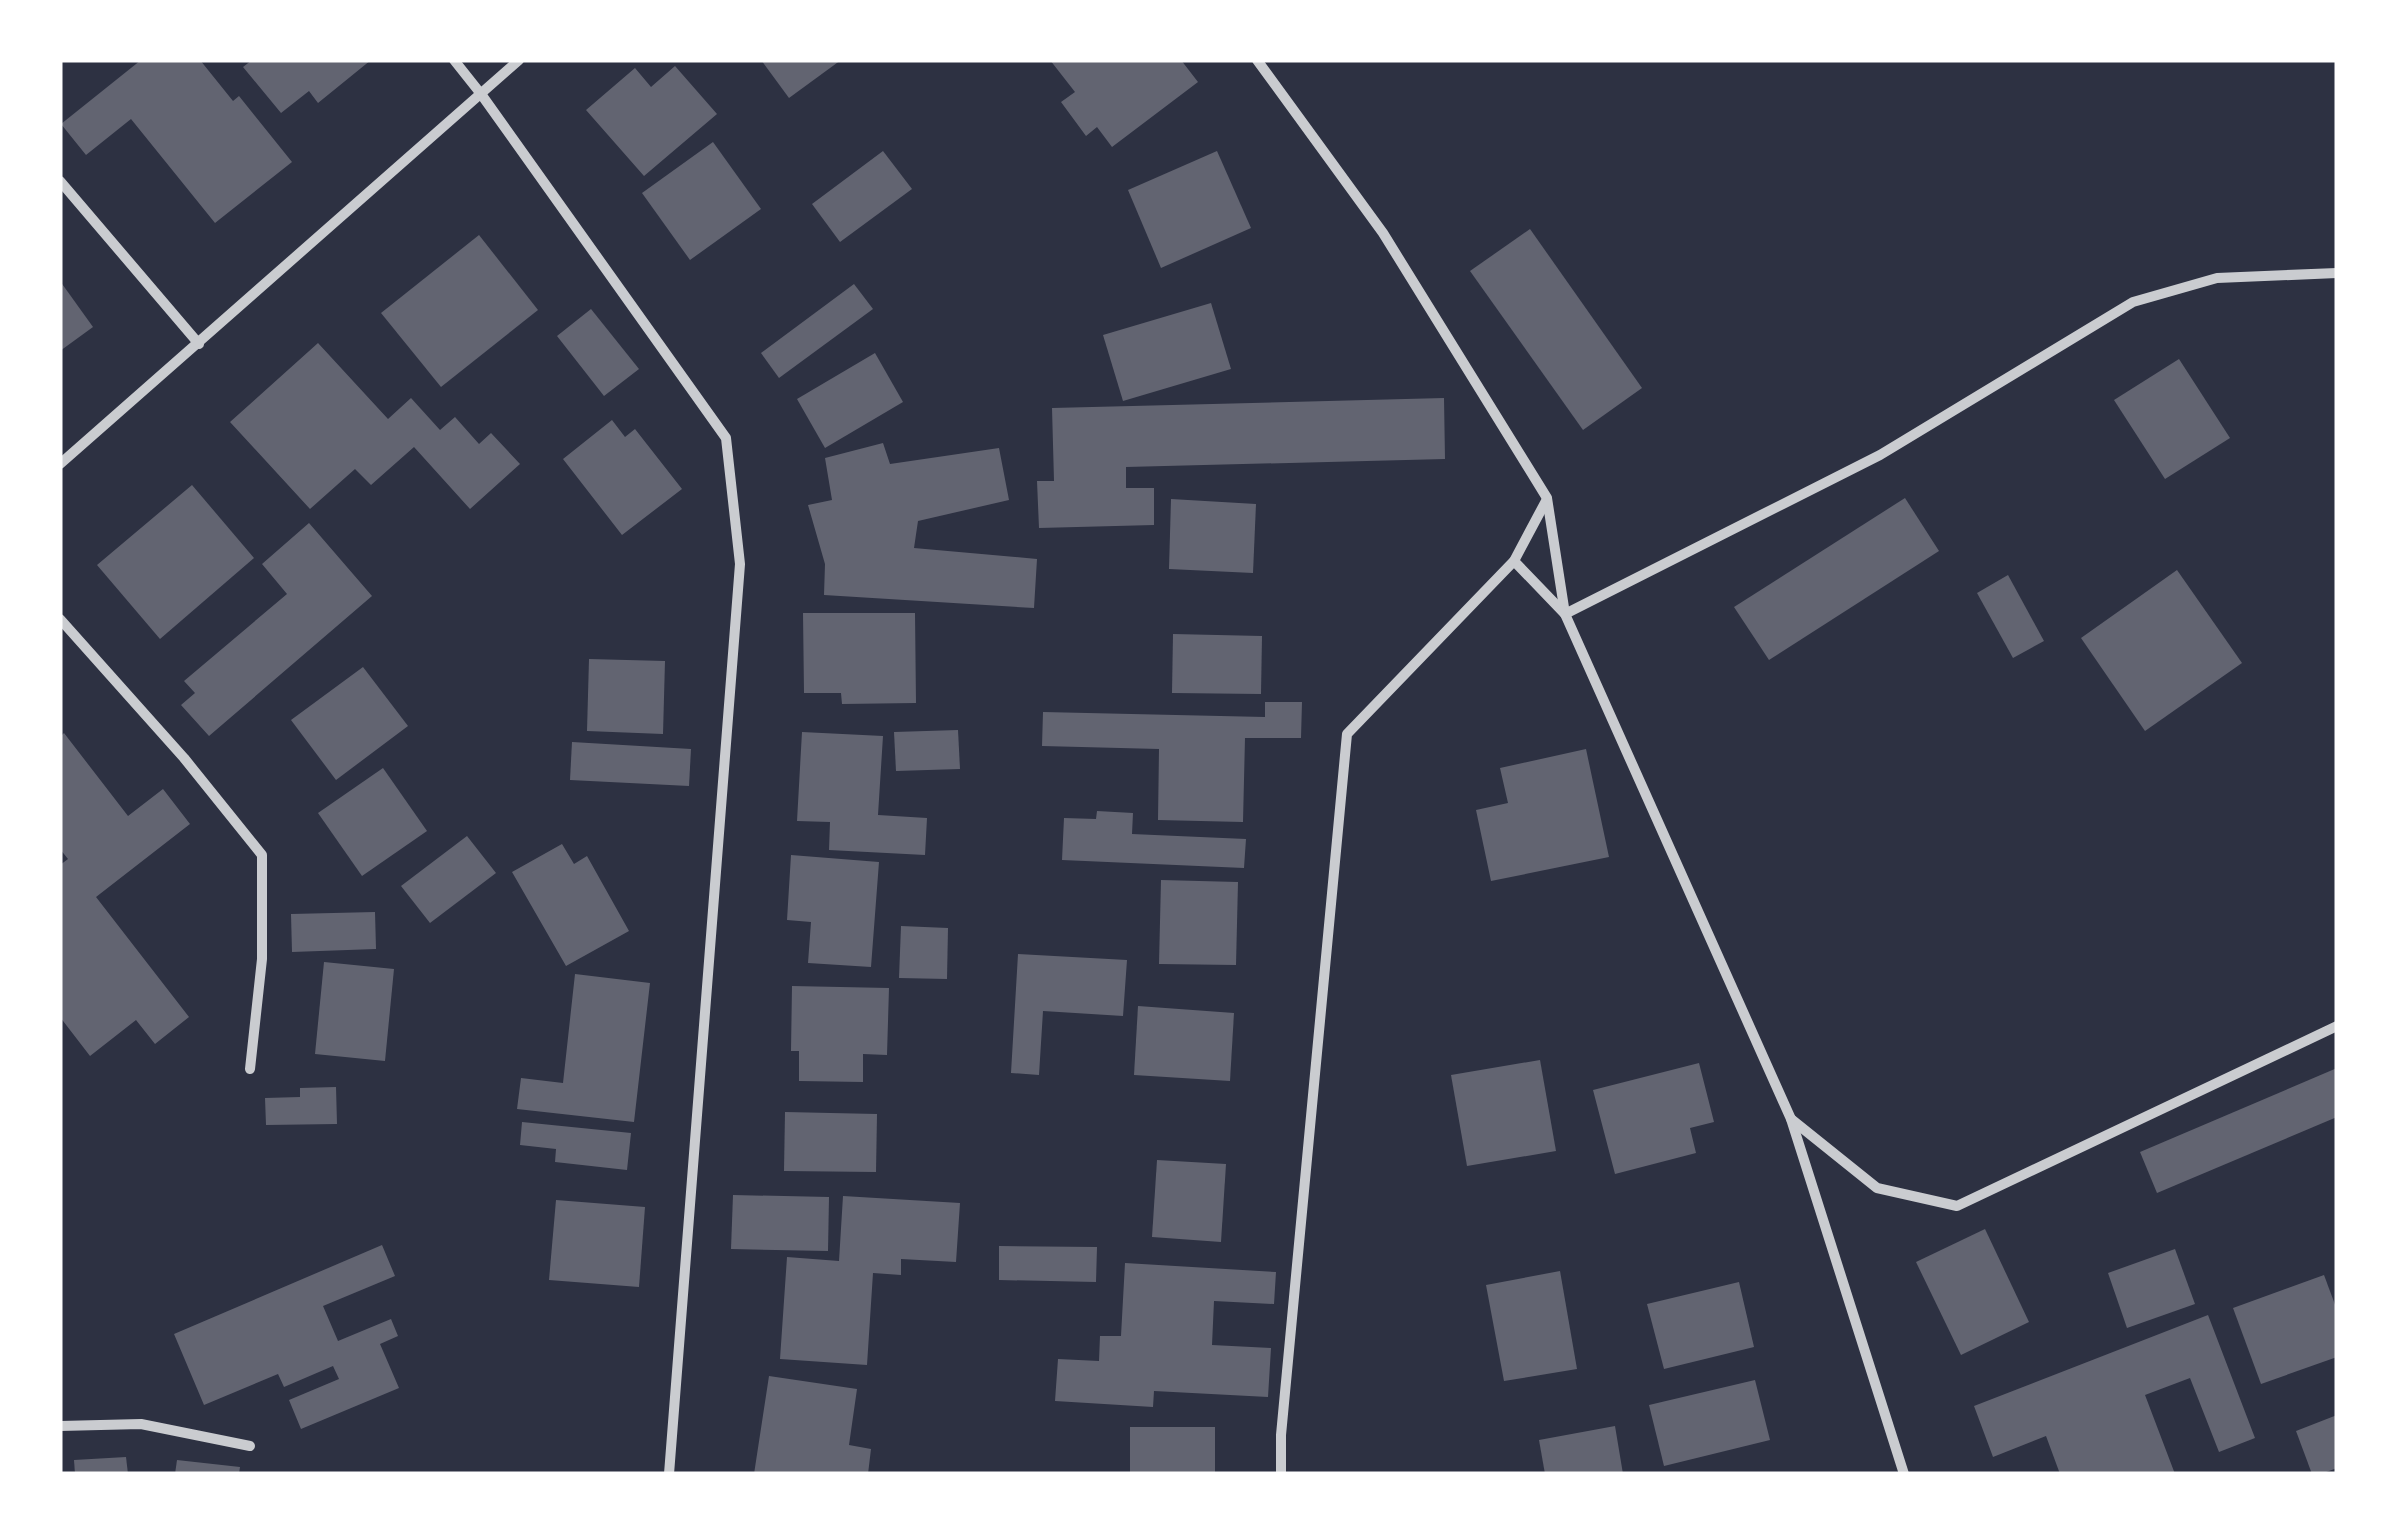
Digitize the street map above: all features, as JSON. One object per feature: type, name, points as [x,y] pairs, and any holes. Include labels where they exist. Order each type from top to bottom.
[{"type":"street","points":[[454,60],[726,438],[740,564],[669,1474]]},
{"type":"street","points":[[60,464],[519,60]]},
{"type":"street","points":[[1257,60],[1383,233],[1547,498],[1566,614],[1791,1119],[1904,1474]]},
{"type":"street","points":[[60,181],[199,344]]},
{"type":"street","points":[[1566,614],[1880,454],[2134,302],[2218,278],[2337,273]]},
{"type":"street","points":[[1281,1474],[1281,1435],[1347,734],[1514,560],[1547,498]]},
{"type":"street","points":[[1514,560],[1566,614]]},
{"type":"street","points":[[60,619],[184,758],[262,856],[262,959],[250,1069]]},
{"type":"street","points":[[1791,1119],[1877,1188],[1957,1206],[2337,1026]]},
{"type":"street","points":[[60,1426],[141,1424],[250,1446]]},
{"type":"building","points":[[141,60],[200,60],[233,101],[239,96],[292,162],[215,223],[131,119],[86,155],[61,124]]},
{"type":"building","points":[[252,60],[371,60],[318,103],[309,91],[281,113],[243,67]]},
{"type":"building","points":[[761,60],[841,60],[789,98]]},
{"type":"building","points":[[1050,60],[1181,60],[1198,82],[1112,147],[1097,127],[1086,136],[1061,102],[1075,92]]},
{"type":"building","points":[[675,66],[717,114],[644,176],[586,110],[635,68],[651,87]]},
{"type":"building","points":[[713,142],[761,209],[690,260],[642,193]]},
{"type":"building","points":[[883,151],[912,189],[840,242],[812,204]]},
{"type":"building","points":[[1217,151],[1251,228],[1161,268],[1128,190]]},
{"type":"building","points":[[1530,229],[1642,388],[1583,430],[1470,271]]},
{"type":"building","points":[[479,235],[538,310],[441,387],[381,313]]},
{"type":"building","points":[[60,281],[93,327],[60,351]]},
{"type":"building","points":[[854,284],[873,309],[779,378],[761,353]]},
{"type":"building","points":[[1211,303],[1231,369],[1123,401],[1103,335]]},
{"type":"building","points":[[591,309],[639,369],[604,396],[557,336]]},
{"type":"building","points":[[318,343],[388,419],[411,398],[440,430],[455,417],[479,444],[491,433],[520,464],[470,509],[414,447],[371,485],[355,469],[310,509],[230,422]]},
{"type":"building","points":[[875,353],[903,402],[825,448],[797,399]]},
{"type":"building","points":[[2179,359],[2230,438],[2165,479],[2114,400]]},
{"type":"building","points":[[1444,398],[1445,459],[1126,467],[1126,488],[1154,488],[1154,525],[1039,528],[1037,481],[1054,481],[1052,408]]},
{"type":"building","points":[[612,420],[625,437],[635,429],[682,489],[622,535],[563,459]]},
{"type":"building","points":[[883,443],[890,464],[999,448],[1009,500],[918,521],[914,548],[1037,559],[1034,608],[824,595],[825,564],[808,505],[832,500],[825,458]]},
{"type":"building","points":[[192,485],[254,558],[160,639],[97,565]]},
{"type":"building","points":[[1905,498],[1939,551],[1769,660],[1734,607]]},
{"type":"building","points":[[1171,499],[1256,504],[1253,573],[1169,569]]},
{"type":"building","points":[[309,523],[372,596],[209,736],[181,705],[195,693],[184,681],[287,594],[262,564]]},
{"type":"building","points":[[2177,570],[2242,663],[2145,731],[2081,638]]},
{"type":"building","points":[[2008,575],[2044,641],[2013,658],[1977,593]]},
{"type":"building","points":[[803,613],[915,613],[916,703],[842,704],[841,693],[804,693]]},
{"type":"building","points":[[1173,634],[1262,636],[1261,694],[1172,693]]},
{"type":"building","points":[[589,659],[665,661],[663,734],[587,731]]},
{"type":"building","points":[[363,667],[408,726],[336,780],[291,720]]},
{"type":"building","points":[[1265,702],[1302,702],[1301,738],[1245,738],[1243,822],[1158,820],[1159,749],[1042,746],[1043,712],[1265,717]]},
{"type":"building","points":[[958,730],[960,769],[896,771],[894,732]]},
{"type":"building","points":[[802,732],[883,736],[878,815],[927,818],[925,855],[829,850],[830,822],[797,821]]},
{"type":"building","points":[[64,733],[128,816],[163,789],[190,824],[96,897],[189,1017],[155,1044],[136,1020],[90,1056],[60,1017],[60,865],[68,859],[60,849],[60,737]]},
{"type":"building","points":[[572,742],[691,749],[689,786],[570,780]]},
{"type":"building","points":[[1586,749],[1609,857],[1491,881],[1476,810],[1508,803],[1500,768]]},
{"type":"building","points":[[383,768],[427,831],[362,876],[318,813]]},
{"type":"building","points":[[1097,811],[1133,813],[1132,834],[1246,839],[1244,868],[1062,860],[1064,818],[1096,819]]},
{"type":"building","points":[[467,836],[496,873],[430,923],[401,886]]},
{"type":"building","points":[[562,844],[574,864],[587,856],[629,931],[566,966],[512,872]]},
{"type":"building","points":[[791,855],[879,862],[871,967],[808,963],[811,922],[787,920]]},
{"type":"building","points":[[1161,880],[1238,882],[1236,965],[1159,964]]},
{"type":"building","points":[[375,912],[376,949],[292,952],[291,914]]},
{"type":"building","points":[[901,926],[948,928],[947,979],[899,978]]},
{"type":"building","points":[[1018,954],[1127,960],[1123,1016],[1043,1011],[1039,1075],[1011,1073]]},
{"type":"building","points":[[324,962],[394,969],[385,1061],[315,1054]]},
{"type":"building","points":[[575,974],[650,983],[634,1122],[517,1109],[521,1078],[563,1083]]},
{"type":"building","points":[[792,986],[889,988],[887,1055],[863,1054],[863,1082],[799,1081],[799,1051],[791,1051]]},
{"type":"building","points":[[1138,1006],[1234,1013],[1230,1081],[1134,1075]]},
{"type":"building","points":[[1540,1060],[1556,1151],[1467,1166],[1451,1075]]},
{"type":"building","points":[[1699,1063],[1714,1122],[1690,1128],[1696,1153],[1615,1174],[1593,1090]]},
{"type":"building","points":[[2337,1068],[2337,1117],[2157,1193],[2140,1152]]},
{"type":"building","points":[[336,1087],[337,1124],[266,1125],[265,1098],[300,1097],[300,1088]]},
{"type":"building","points":[[785,1112],[877,1114],[876,1172],[784,1171]]},
{"type":"building","points":[[522,1122],[631,1133],[627,1170],[555,1162],[556,1149],[520,1145]]},
{"type":"building","points":[[1157,1160],[1226,1164],[1221,1242],[1152,1237]]},
{"type":"building","points":[[733,1195],[829,1197],[828,1251],[731,1249]]},
{"type":"building","points":[[843,1196],[960,1203],[956,1262],[901,1259],[901,1275],[873,1273],[867,1365],[780,1359],[787,1257],[839,1261]]},
{"type":"building","points":[[556,1200],[645,1207],[639,1287],[549,1280]]},
{"type":"building","points":[[1985,1229],[2029,1322],[1961,1355],[1916,1262]]},
{"type":"building","points":[[382,1245],[395,1276],[323,1306],[338,1341],[391,1319],[398,1336],[380,1344],[399,1388],[301,1429],[289,1400],[339,1379],[333,1366],[284,1387],[278,1374],[204,1405],[174,1334]]},
{"type":"building","points":[[999,1246],[1097,1247],[1096,1282],[999,1280]]},
{"type":"building","points":[[2175,1249],[2195,1304],[2127,1328],[2108,1273]]},
{"type":"building","points":[[1125,1263],[1276,1272],[1274,1304],[1214,1301],[1212,1345],[1271,1348],[1268,1397],[1154,1391],[1153,1407],[1055,1401],[1058,1359],[1099,1361],[1100,1336],[1121,1336]]},
{"type":"building","points":[[1560,1271],[1577,1369],[1504,1381],[1486,1285]]},
{"type":"building","points":[[2324,1275],[2337,1310],[2337,1357],[2261,1384],[2233,1308]]},
{"type":"building","points":[[1739,1282],[1754,1347],[1664,1369],[1647,1304]]},
{"type":"building","points":[[2208,1315],[2255,1438],[2219,1452],[2190,1378],[2145,1395],[2175,1474],[2060,1474],[2046,1436],[1993,1457],[1974,1406]]},
{"type":"building","points":[[769,1376],[857,1389],[849,1445],[871,1449],[868,1474],[754,1474]]},
{"type":"building","points":[[1755,1380],[1770,1440],[1664,1466],[1649,1405]]},
{"type":"building","points":[[2337,1415],[2337,1468],[2312,1474],[2296,1431]]},
{"type":"building","points":[[1615,1426],[1623,1474],[1545,1474],[1539,1440]]},
{"type":"building","points":[[1130,1427],[1215,1427],[1215,1474],[1130,1474]]},
{"type":"building","points":[[126,1457],[128,1474],[75,1474],[74,1460]]},
{"type":"building","points":[[177,1460],[240,1467],[239,1474],[175,1474]]}]
